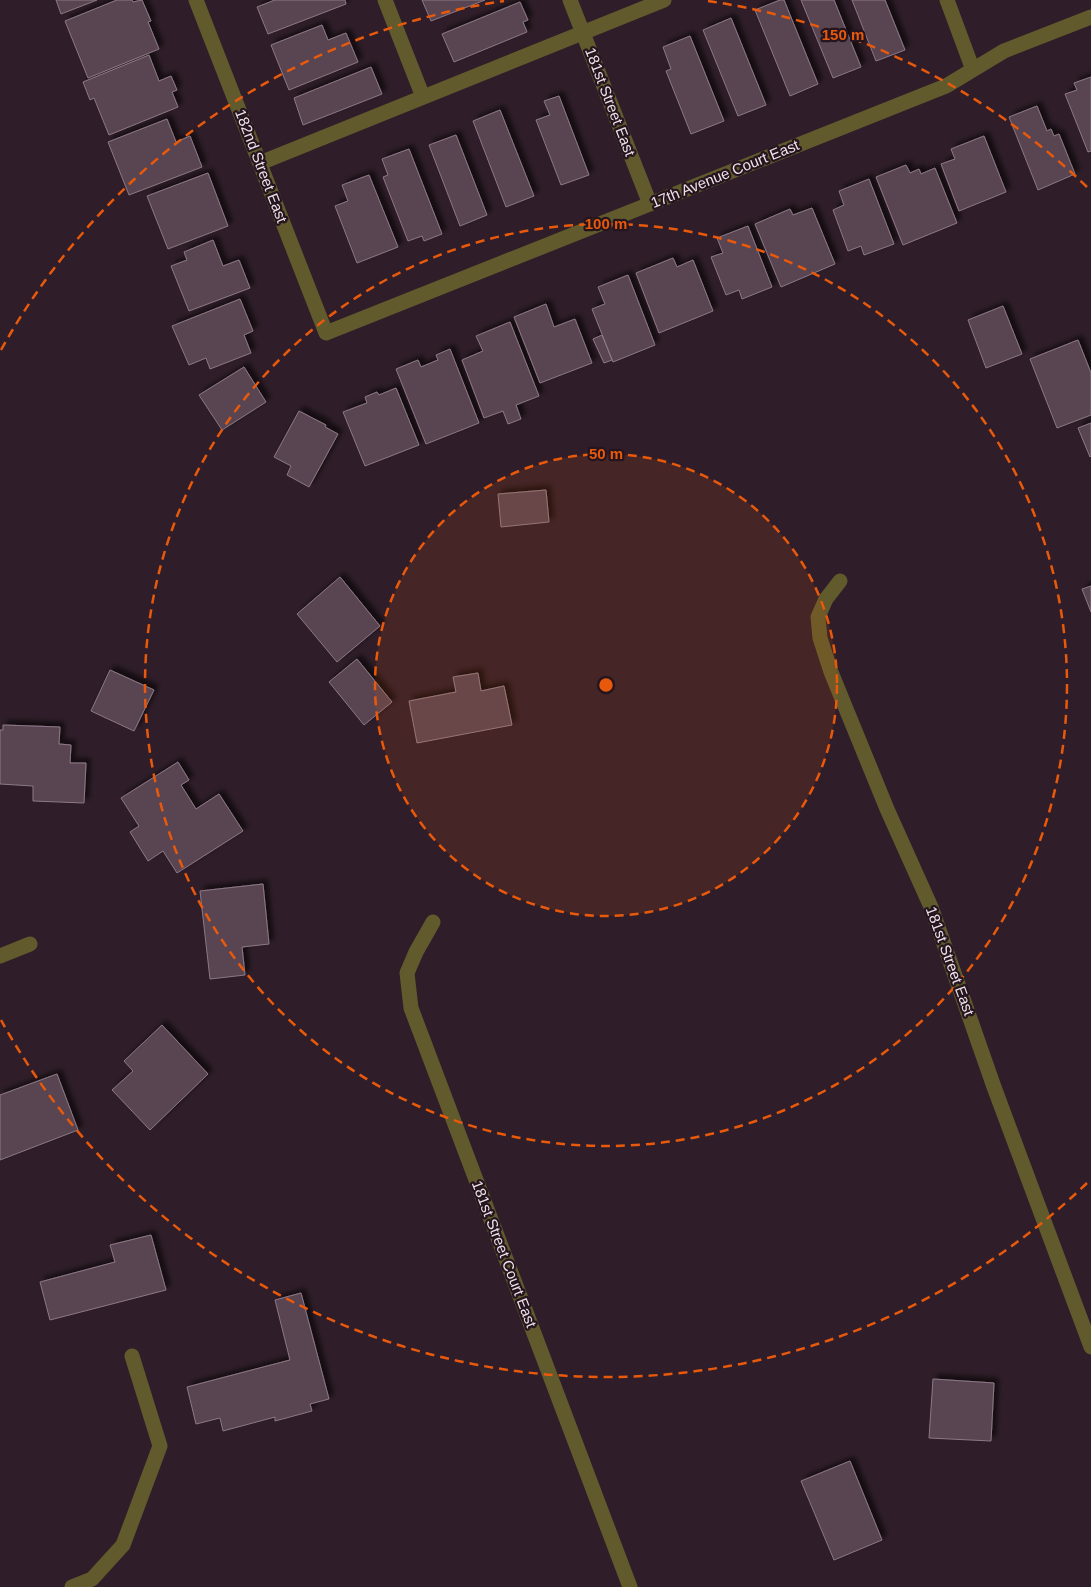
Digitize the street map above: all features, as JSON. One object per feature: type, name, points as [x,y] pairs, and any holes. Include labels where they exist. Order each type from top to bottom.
[{"type":"street","name":"182nd Street East","points":[[196,0],[326,333]]},
{"type":"street","points":[[385,0],[423,97]]},
{"type":"street","name":"181st Street East","points":[[570,0],[650,204]]},
{"type":"street","points":[[260,163],[664,0]]},
{"type":"street","points":[[947,0],[974,70]]},
{"type":"street","name":"17th Avenue Court East","points":[[326,333],[946,86],[1004,51],[1091,17]]},
{"type":"street","name":"181st Street East","points":[[840,581],[826,599],[818,617],[820,638],[831,672],[887,809],[932,908],[998,1096],[1091,1347]]},
{"type":"street","name":"181st Street Court East","points":[[433,922],[416,952],[407,973],[411,1008],[630,1587]]},
{"type":"street","points":[[0,956],[30,944]]},
{"type":"street","points":[[72,1587],[92,1579],[123,1545],[160,1446],[132,1356]]},
{"type":"building","points":[[56,0],[97,0],[61,14]]},
{"type":"building","points":[[117,0],[132,0],[133,2],[142,0],[151,21],[148,22],[159,49],[88,78],[65,21]]},
{"type":"building","points":[[275,0],[345,0],[346,4],[268,34],[257,7]]},
{"type":"building","points":[[422,0],[485,0],[431,21]]},
{"type":"building","points":[[784,0],[818,84],[790,96],[755,10]]},
{"type":"building","points":[[801,0],[834,0],[861,67],[833,78]]},
{"type":"building","points":[[852,0],[885,0],[905,50],[876,61]]},
{"type":"building","points":[[520,2],[528,20],[523,22],[527,32],[454,62],[442,34]]},
{"type":"building","points":[[731,18],[766,105],[738,116],[703,30]]},
{"type":"building","points":[[322,25],[328,40],[346,33],[358,62],[289,90],[271,45]]},
{"type":"building","points":[[690,36],[724,121],[691,134],[666,71],[671,69],[663,47]]},
{"type":"building","points":[[149,55],[159,81],[171,76],[177,90],[172,92],[178,107],[109,135],[94,98],[90,100],[83,82]]},
{"type":"building","points":[[371,67],[382,94],[303,125],[294,98]]},
{"type":"building","points":[[1091,77],[1091,151],[1088,152],[1065,94],[1077,90],[1074,83]]},
{"type":"building","points":[[559,96],[589,175],[561,185],[536,120],[550,115],[544,101]]},
{"type":"building","points":[[1037,106],[1047,131],[1051,129],[1054,136],[1059,134],[1075,174],[1038,190],[1009,117]]},
{"type":"building","points":[[500,110],[534,196],[506,207],[473,121]]},
{"type":"building","points":[[167,119],[176,142],[190,136],[202,167],[129,195],[108,142]]},
{"type":"building","points":[[456,135],[487,215],[460,226],[429,145]]},
{"type":"building","points":[[984,136],[1006,192],[959,211],[941,164],[955,159],[951,149]]},
{"type":"building","points":[[409,149],[442,234],[424,241],[422,236],[408,241],[383,177],[388,175],[382,159]]},
{"type":"building","points":[[906,165],[910,173],[919,169],[921,174],[935,168],[957,223],[903,245],[876,177]]},
{"type":"building","points":[[208,173],[228,226],[168,249],[147,196]]},
{"type":"building","points":[[369,175],[398,247],[357,263],[335,206],[348,201],[342,185]]},
{"type":"building","points":[[869,179],[894,244],[864,255],[861,246],[848,251],[833,210],[844,205],[839,191]]},
{"type":"building","points":[[812,208],[835,264],[781,287],[755,224],[790,209],[793,215]]},
{"type":"building","points":[[748,226],[772,287],[742,299],[739,290],[726,295],[711,257],[723,253],[717,238]]},
{"type":"building","points":[[213,240],[223,266],[239,260],[250,288],[189,311],[171,266],[187,260],[184,252]]},
{"type":"building","points":[[673,258],[677,267],[693,260],[713,311],[659,333],[636,273]]},
{"type":"building","points":[[628,275],[655,345],[613,362],[592,309],[605,304],[598,287]]},
{"type":"building","points":[[240,299],[253,331],[244,335],[251,353],[210,369],[206,358],[189,365],[172,326]]},
{"type":"building","points":[[546,304],[554,327],[575,319],[592,363],[540,383],[514,317]]},
{"type":"building","points":[[1003,306],[1022,354],[986,368],[968,320]]},
{"type":"building","points":[[510,322],[539,396],[516,405],[521,419],[508,424],[503,411],[484,418],[462,360],[483,351],[476,336]]},
{"type":"building","points":[[602,335],[612,360],[604,363],[593,339]]},
{"type":"building","points":[[1078,340],[1091,373],[1091,415],[1057,428],[1030,359]]},
{"type":"building","points":[[450,349],[479,423],[426,444],[396,369],[418,360],[421,367],[438,360],[436,355]]},
{"type":"building","points":[[244,367],[266,402],[222,430],[199,395]]},
{"type":"building","points":[[396,388],[419,445],[365,466],[343,412],[367,403],[365,397],[377,392],[379,395]]},
{"type":"building","points":[[299,411],[326,425],[325,427],[338,434],[309,487],[287,475],[291,466],[274,457]]},
{"type":"building","points":[[1091,423],[1091,456],[1090,457],[1078,428]]},
{"type":"building","points":[[546,490],[549,522],[501,527],[498,494]]},
{"type":"building","points":[[340,577],[380,626],[337,662],[297,614]]},
{"type":"building","points":[[1091,586],[1091,612],[1082,589]]},
{"type":"building","points":[[357,659],[392,702],[364,725],[329,682]]},
{"type":"building","points":[[110,670],[154,690],[134,731],[91,711]]},
{"type":"building","points":[[478,673],[481,691],[504,686],[512,725],[417,743],[409,701],[456,692],[453,677]]},
{"type":"building","points":[[3,725],[60,727],[59,744],[71,745],[70,763],[86,763],[84,803],[33,801],[33,786],[0,784],[0,730],[3,730]]},
{"type":"building","points":[[178,762],[189,780],[181,785],[196,809],[219,794],[243,831],[177,873],[163,851],[148,861],[130,832],[139,826],[121,798]]},
{"type":"building","points":[[263,884],[269,944],[242,947],[245,975],[210,979],[200,891]]},
{"type":"building","points":[[162,1025],[208,1074],[150,1130],[112,1090],[133,1071],[124,1061]]},
{"type":"building","points":[[57,1074],[78,1130],[0,1160],[0,1095]]},
{"type":"building","points":[[151,1235],[166,1290],[50,1320],[40,1282],[115,1262],[110,1245]]},
{"type":"building","points":[[301,1293],[329,1399],[310,1404],[312,1411],[275,1421],[275,1417],[223,1431],[220,1418],[196,1424],[187,1387],[290,1360],[275,1300]]},
{"type":"building","points":[[933,1379],[994,1383],[991,1441],[929,1438]]},
{"type":"building","points":[[850,1461],[882,1540],[834,1560],[801,1481]]}]
